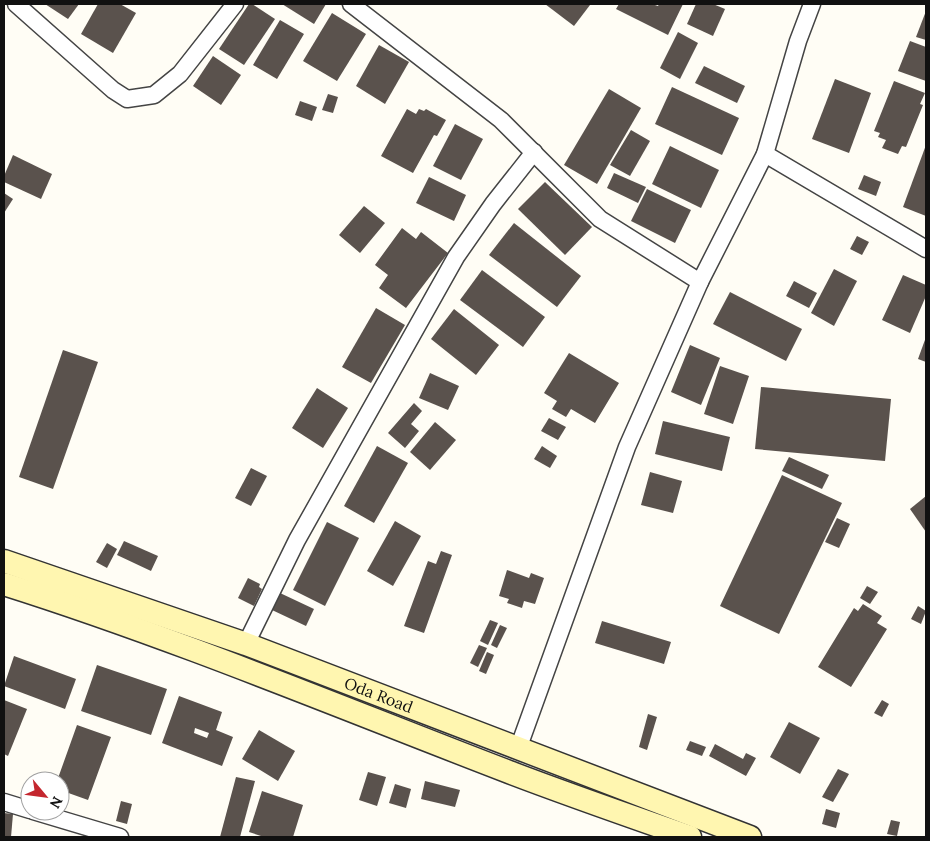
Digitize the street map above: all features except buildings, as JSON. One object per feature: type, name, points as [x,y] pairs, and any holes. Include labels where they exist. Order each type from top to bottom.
[{"type":"street","points":[[16,4],[113,90],[127,99],[154,96],[180,74],[235,4]]},
{"type":"street","points":[[351,4],[501,120],[600,219],[700,282]]},
{"type":"street","points":[[518,748],[627,446],[700,282],[765,154],[798,41],[812,4]]},
{"type":"street","points":[[246,644],[297,540],[456,258],[493,204],[534,152]]},
{"type":"street","points":[[765,154],[926,249]]},
{"type":"street","name":"Oda Road","points":[[4,561],[246,644],[750,837]]},
{"type":"street","name":"Oda Road","points":[[4,584],[233,664],[512,773],[690,837]]},
{"type":"street","points":[[4,802],[20,807]]},
{"type":"street","points":[[65,821],[120,837]]}]
